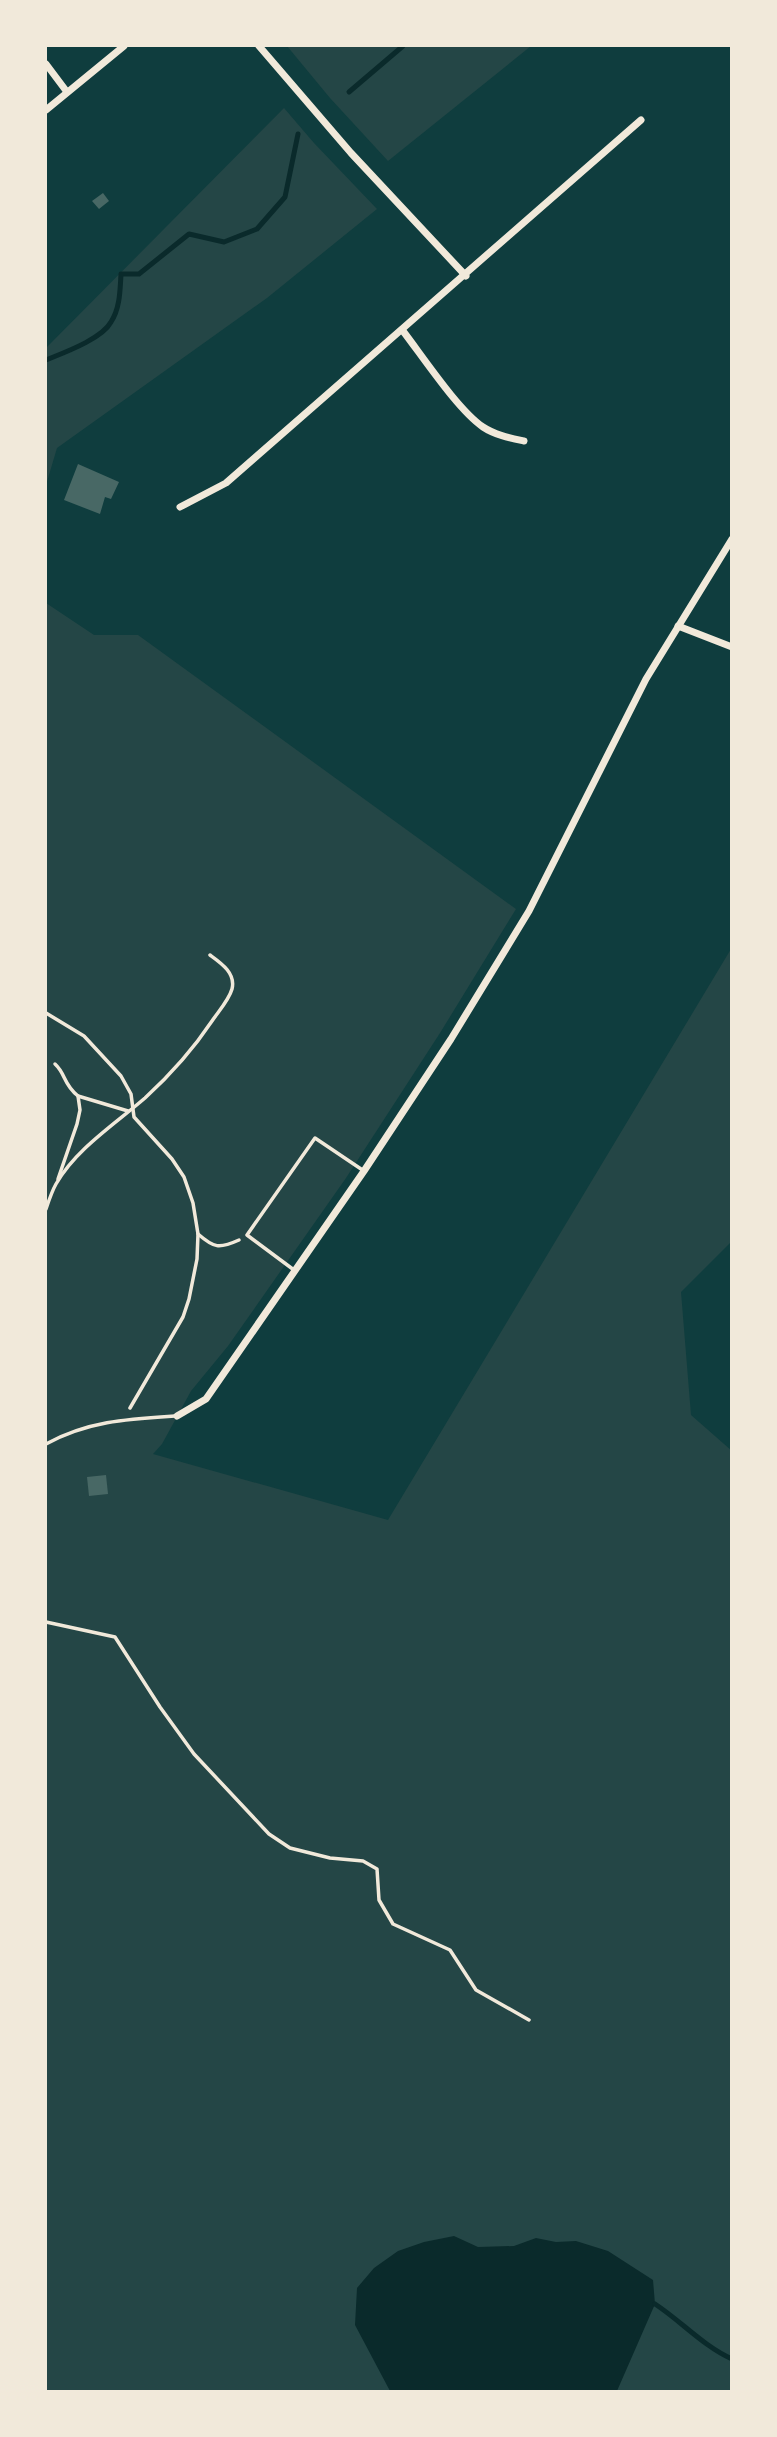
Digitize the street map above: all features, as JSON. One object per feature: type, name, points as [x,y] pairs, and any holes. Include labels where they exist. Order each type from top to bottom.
[{"type":"street","points":[[46,110],[124,46]]},
{"type":"street","points":[[259,46],[333,134],[466,275]]},
{"type":"street","points":[[46,64],[67,92]]},
{"type":"street","points":[[180,507],[226,483],[641,120]]},
{"type":"street","points":[[402,331],[468,414],[483,427],[501,436],[524,441]]},
{"type":"street","points":[[177,1416],[206,1399],[364,1171],[451,1039],[530,911],[613,741],[678,626],[732,539]]},
{"type":"street","points":[[678,626],[732,647]]},
{"type":"lane","points":[[294,1270],[247,1235],[315,1138],[364,1171]]},
{"type":"lane","points":[[46,1444],[69,1431],[123,1419],[177,1416]]},
{"type":"path","points":[[56,1184],[81,1153],[146,1097],[202,1037],[232,989],[228,969],[210,955]]},
{"type":"path","points":[[46,1013],[84,1036],[121,1076],[131,1094],[134,1117],[164,1147],[184,1177],[193,1203],[198,1234],[194,1282],[183,1317],[123,1419]]},
{"type":"path","points":[[55,1064],[63,1073],[68,1087],[78,1096],[128,1111]]},
{"type":"path","points":[[46,1209],[77,1124],[80,1110],[78,1096]]},
{"type":"path","points":[[198,1234],[220,1247],[247,1235]]},
{"type":"path","points":[[46,1622],[115,1637],[194,1754],[268,1834],[290,1847],[330,1857],[363,1861],[377,1869],[379,1900],[393,1924],[450,1950],[476,1990],[529,2020]]},
{"type":"shaded area","points":[[287,46],[531,46],[388,161]]},
{"type":"shaded area","points":[[284,108],[377,209],[267,298],[57,448],[46,485],[46,348]]},
{"type":"shaded area","points":[[46,603],[94,635],[138,635],[516,909],[346,1178],[228,1346],[191,1391],[162,1444],[153,1454],[388,1520],[731,949],[731,1242],[681,1292],[691,1415],[732,1451],[731,2391],[46,2391]]},
{"type":"shaded area","points":[[454,2236],[478,2247],[514,2246],[536,2238],[556,2242],[576,2241],[608,2251],[653,2280],[655,2304],[617,2391],[390,2391],[355,2325],[357,2288],[374,2268],[398,2251]]},
{"type":"building","points":[[103,193],[109,201],[99,209],[92,201]]},
{"type":"building","points":[[78,464],[119,482],[111,499],[105,497],[100,514],[64,500]]},
{"type":"building","points":[[106,1475],[108,1494],[89,1496],[87,1477]]},
{"type":"waterway","points":[[349,92],[403,46]]},
{"type":"waterway","points":[[46,360],[82,345],[106,328],[118,305],[121,274],[139,274],[189,234],[224,242],[257,229],[285,197],[298,134]]},
{"type":"waterway","points":[[655,2304],[711,2347],[732,2359]]}]
